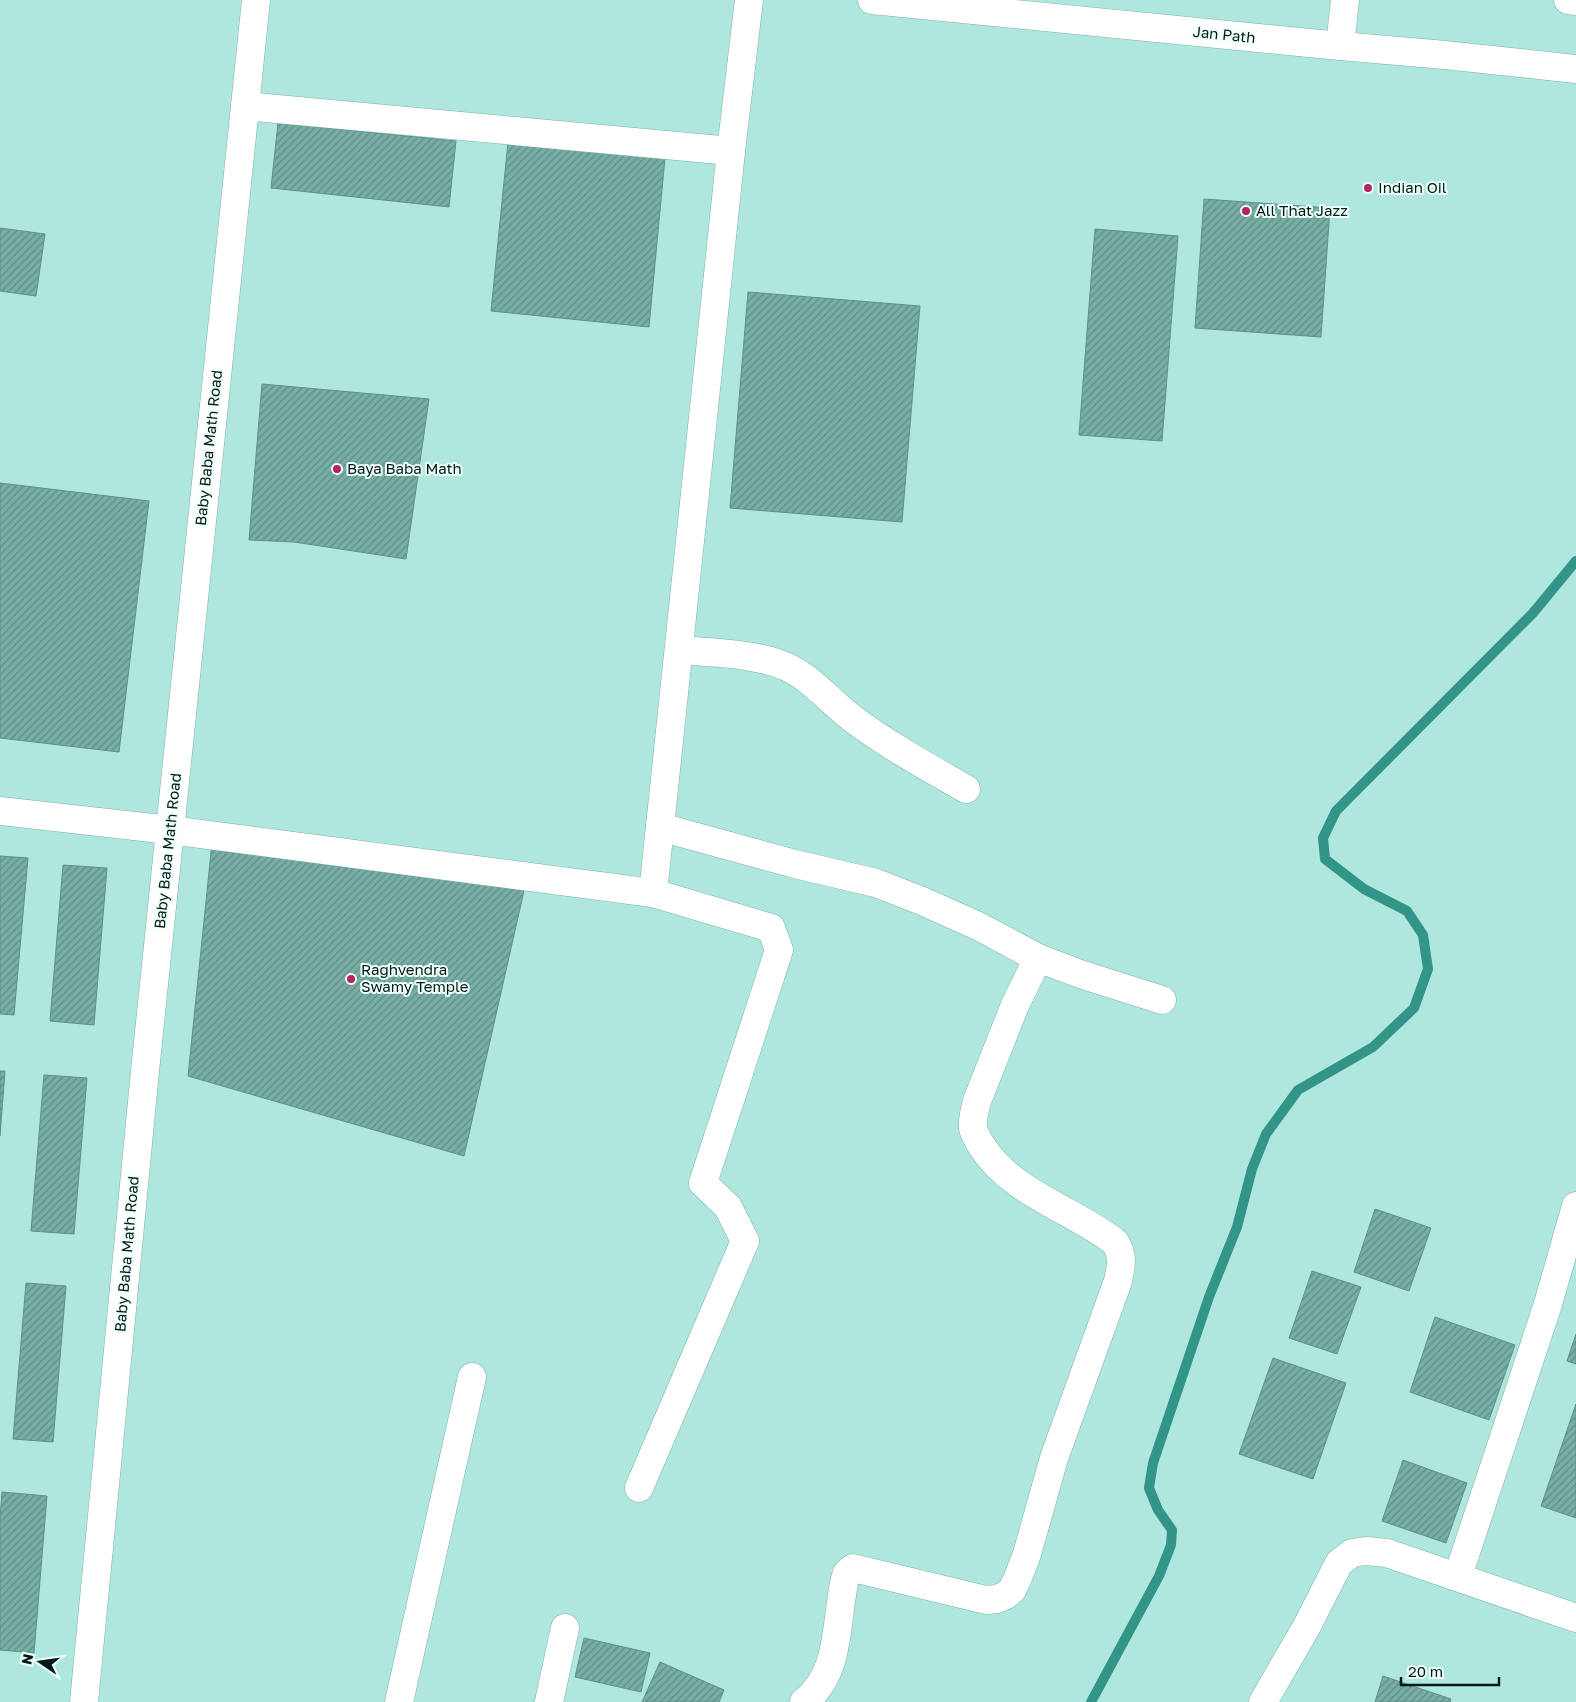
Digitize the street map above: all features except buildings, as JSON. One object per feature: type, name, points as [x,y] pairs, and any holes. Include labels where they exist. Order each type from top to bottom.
[{"type":"street","name":"Baby Baba Math Road","points":[[84,1702],[170,830],[256,0]]},
{"type":"street","points":[[654,893],[731,150],[749,0]]},
{"type":"street","name":"Jan Path","points":[[872,0],[1576,69]]},
{"type":"street","points":[[1340,46],[1345,0]]},
{"type":"street","points":[[1568,0],[1576,1]]},
{"type":"street","points":[[245,106],[731,150]]},
{"type":"street","points":[[679,650],[764,659],[786,666],[810,681],[851,717],[887,744],[966,789]]},
{"type":"street","points":[[0,811],[170,830],[654,893],[770,928],[779,950],[703,1183],[728,1207],[745,1241],[639,1488]]},
{"type":"street","points":[[660,827],[876,884],[922,901],[1038,958],[1080,974],[1162,1000]]},
{"type":"street","points":[[804,1702],[815,1692],[828,1668],[835,1647],[845,1579],[847,1573],[853,1568],[986,1600],[997,1599],[1012,1590],[1026,1554],[1054,1458],[1118,1281],[1122,1259],[1120,1251],[1114,1242],[1030,1191],[1010,1176],[989,1157],[973,1128],[977,1101],[1015,1005],[1038,958]]},
{"type":"street","points":[[1458,1576],[1548,1304],[1576,1206]]},
{"type":"street","points":[[399,1702],[472,1377]]},
{"type":"street","points":[[1263,1702],[1307,1626],[1339,1563],[1352,1553],[1366,1550],[1387,1553],[1576,1618]]},
{"type":"street","points":[[548,1702],[565,1628]]},
{"type":"waterway","points":[[1091,1702],[1159,1576],[1171,1545],[1172,1530],[1158,1510],[1149,1488],[1153,1463],[1209,1297],[1237,1227],[1252,1169],[1266,1134],[1298,1090],[1373,1047],[1414,1008],[1428,969],[1423,935],[1407,911],[1364,889],[1325,859],[1323,838],[1336,811],[1533,613],[1576,561]]},
{"type":"place","name":"Indian Oil","points":[[1368,188]]},
{"type":"place","name":"All That Jazz","points":[[1246,211]]},
{"type":"place","name":"Baya Baba Math","points":[[337,469]]},
{"type":"place","name":"Raghvendra Swamy Temple","points":[[351,979]]}]
